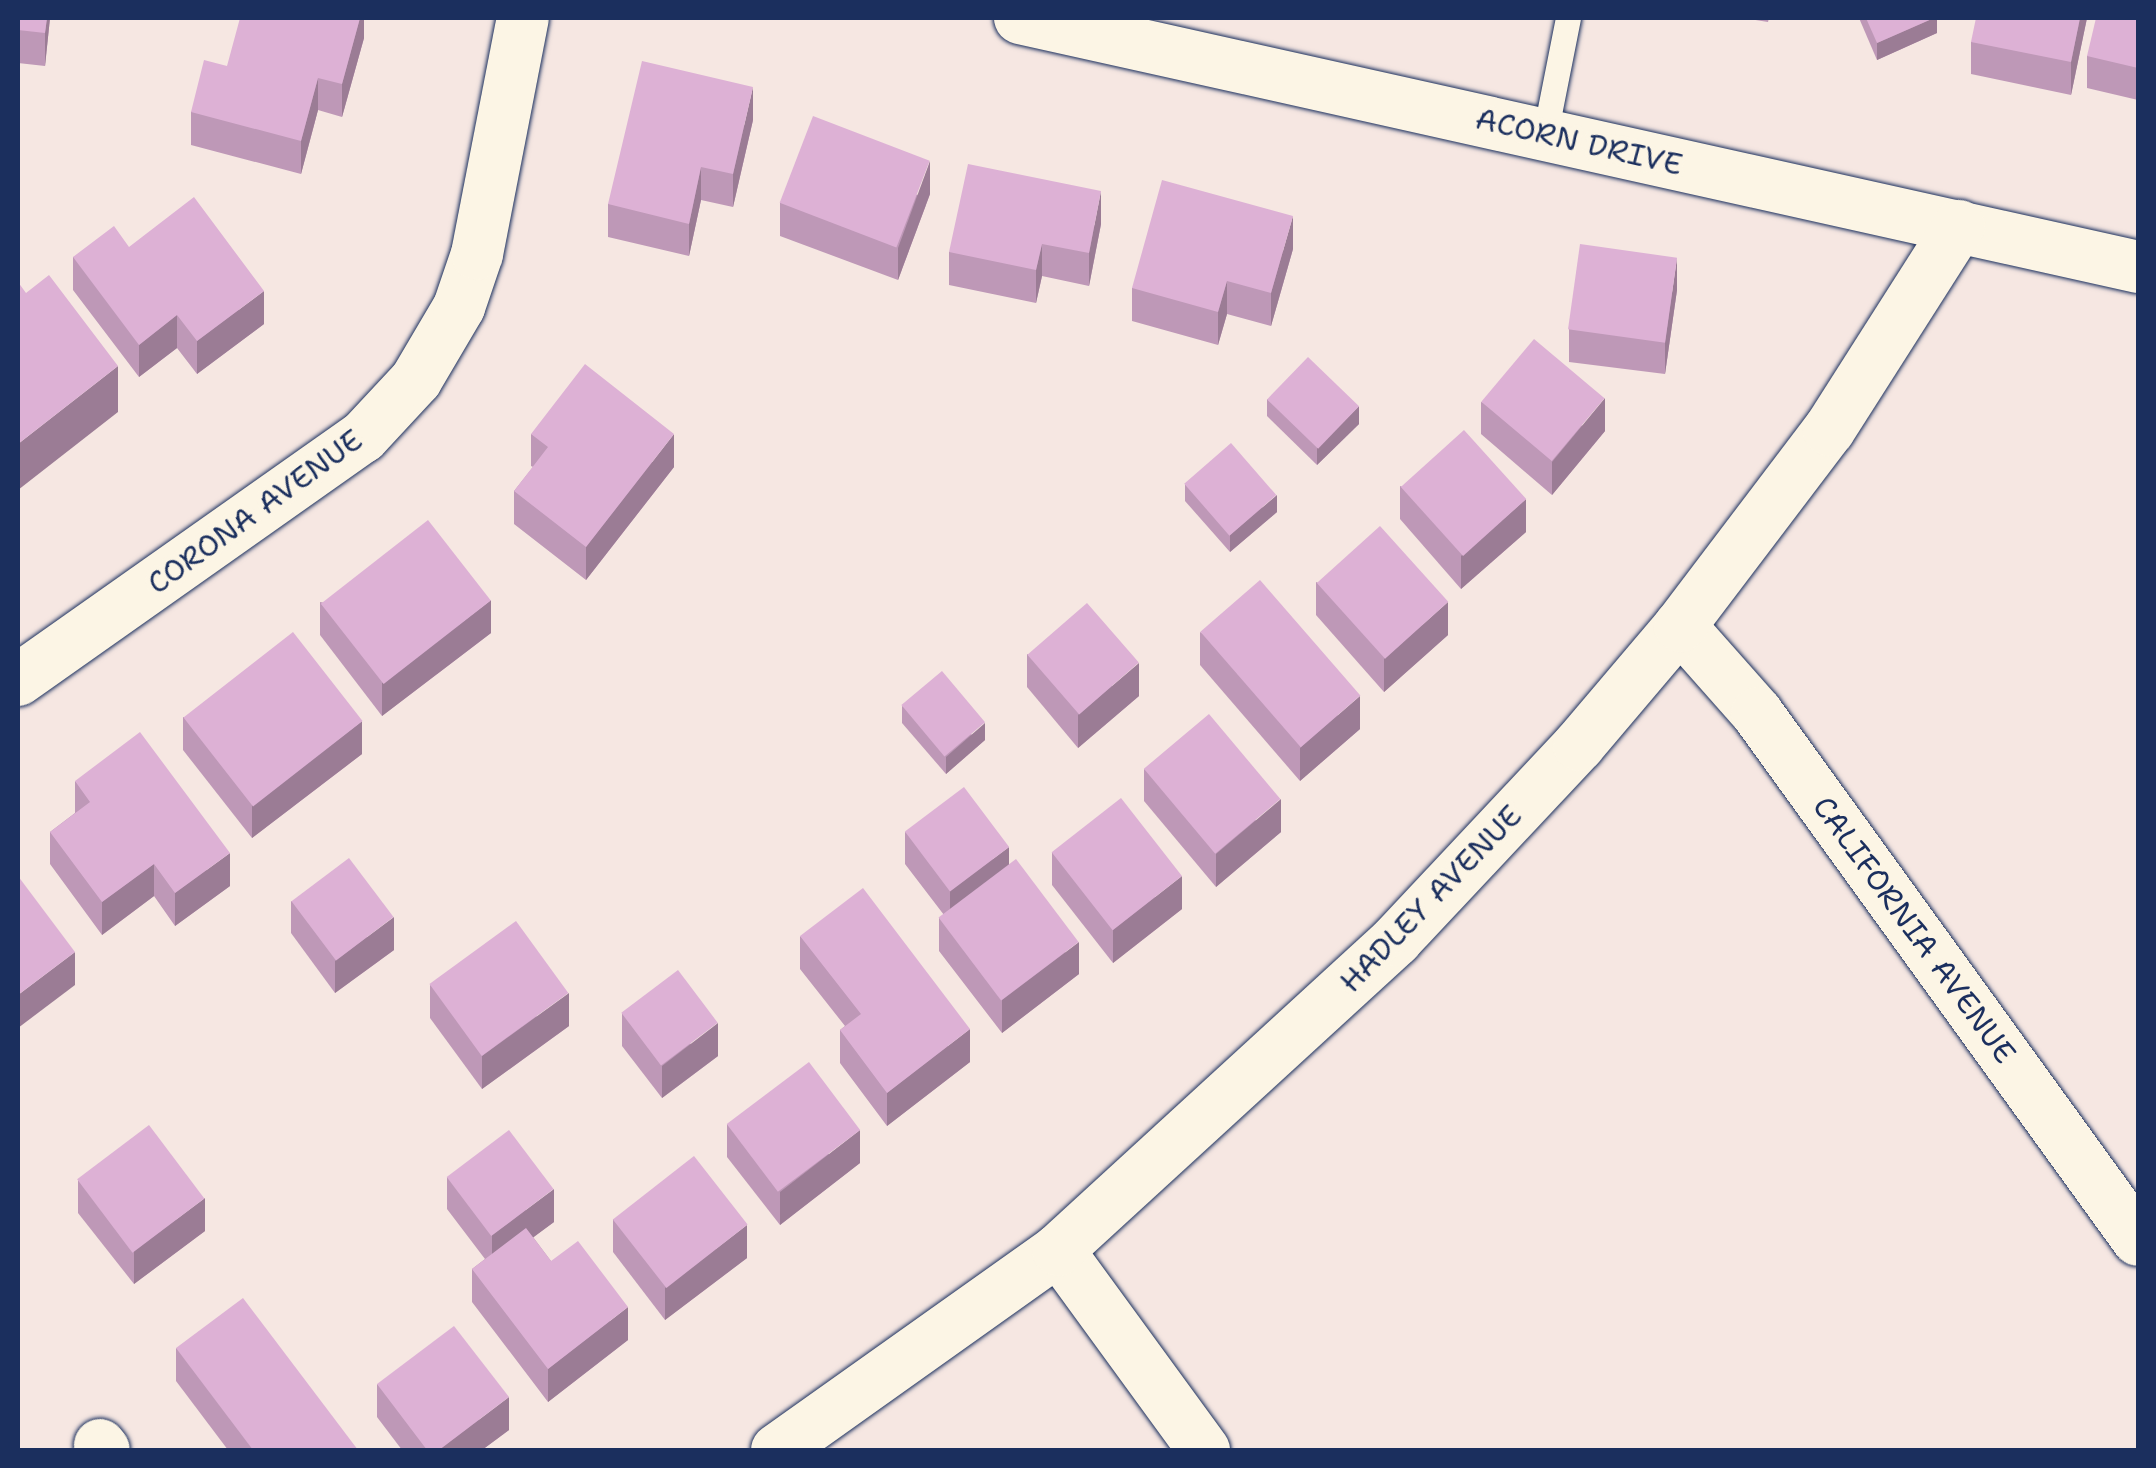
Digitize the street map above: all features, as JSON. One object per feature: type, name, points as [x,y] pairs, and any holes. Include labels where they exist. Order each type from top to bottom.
[{"type":"street","name":"CORONA AVENUE","points":[[18,680],[363,436],[416,380],[459,307],[477,254],[523,18]]},
{"type":"street","name":"ACORN DRIVE","points":[[1020,18],[2138,266]]},
{"type":"street","name":"HADLEY AVENUE","points":[[777,1450],[1058,1250],[1396,940],[1580,744],[1680,626],[1828,430],[1959,226]]},
{"type":"street","name":"CALIFORNIA AVENUE","points":[[1680,626],[1757,713],[2138,1240]]},
{"type":"street","points":[[1058,1250],[1204,1450]]},
{"type":"lane","points":[[1545,134],[1568,18]]},
{"type":"building","points":[[18,18],[47,18],[45,33],[18,30]]},
{"type":"building","points":[[240,18],[360,18],[342,84],[318,78],[301,141],[191,112],[204,60],[227,66]]},
{"type":"building","points":[[1866,18],[1934,18],[1877,43]]},
{"type":"building","points":[[1976,18],[2080,18],[2071,62],[1971,42]]},
{"type":"building","points":[[2096,18],[2138,18],[2138,68],[2087,56]]},
{"type":"building","points":[[642,61],[753,87],[733,174],[701,167],[689,224],[608,204]]},
{"type":"building","points":[[813,116],[930,161],[896,248],[780,203]]},
{"type":"building","points":[[968,164],[1101,191],[1089,253],[1042,244],[1036,270],[949,252]]},
{"type":"building","points":[[1162,180],[1293,216],[1271,293],[1227,281],[1218,312],[1132,288]]},
{"type":"building","points":[[194,197],[264,291],[197,341],[177,315],[139,345],[73,257],[114,226],[129,247]]},
{"type":"building","points":[[1580,244],[1677,258],[1665,343],[1568,329]]},
{"type":"building","points":[[49,275],[118,366],[18,444],[18,282],[26,293]]},
{"type":"building","points":[[1534,339],[1604,398],[1552,461],[1481,402]]},
{"type":"building","points":[[1308,357],[1359,406],[1318,449],[1267,399]]},
{"type":"building","points":[[585,364],[674,434],[586,547],[514,491],[548,447],[531,434]]},
{"type":"building","points":[[1464,430],[1526,499],[1463,556],[1401,487]]},
{"type":"building","points":[[1231,443],[1276,495],[1229,536],[1184,484]]},
{"type":"building","points":[[428,520],[491,600],[384,684],[321,604]]},
{"type":"building","points":[[1380,526],[1448,602],[1385,659],[1317,583]]},
{"type":"building","points":[[1260,580],[1360,695],[1301,747],[1200,632]]},
{"type":"building","points":[[1087,603],[1139,663],[1079,714],[1027,655]]},
{"type":"building","points":[[293,632],[363,721],[253,807],[183,718]]},
{"type":"building","points":[[942,671],[985,722],[944,756],[901,705]]},
{"type":"building","points":[[1209,714],[1280,799],[1215,854],[1144,769]]},
{"type":"building","points":[[140,732],[230,853],[175,893],[154,864],[102,902],[50,832],[90,802],[75,781]]},
{"type":"building","points":[[964,787],[1009,847],[950,891],[905,832]]},
{"type":"building","points":[[1121,798],[1182,876],[1113,930],[1052,852]]},
{"type":"building","points":[[349,858],[394,917],[336,960],[291,901]]},
{"type":"building","points":[[1016,859],[1079,942],[1001,1000],[939,917]]},
{"type":"building","points":[[18,876],[75,952],[18,995]]},
{"type":"building","points":[[863,888],[970,1029],[887,1093],[840,1030],[861,1014],[800,936]]},
{"type":"building","points":[[516,921],[568,993],[482,1056],[429,984]]},
{"type":"building","points":[[678,970],[718,1023],[661,1065],[621,1013]]},
{"type":"building","points":[[809,1062],[860,1130],[778,1192],[727,1124]]},
{"type":"building","points":[[149,1125],[204,1198],[132,1253],[77,1179]]},
{"type":"building","points":[[509,1130],[554,1189],[491,1236],[447,1177]]},
{"type":"building","points":[[694,1156],[748,1225],[666,1288],[613,1219]]},
{"type":"building","points":[[526,1228],[551,1261],[578,1241],[628,1307],[548,1369],[472,1269]]},
{"type":"building","points":[[243,1298],[358,1450],[253,1450],[176,1348]]},
{"type":"building","points":[[454,1326],[509,1397],[439,1450],[427,1450],[377,1384]]}]
